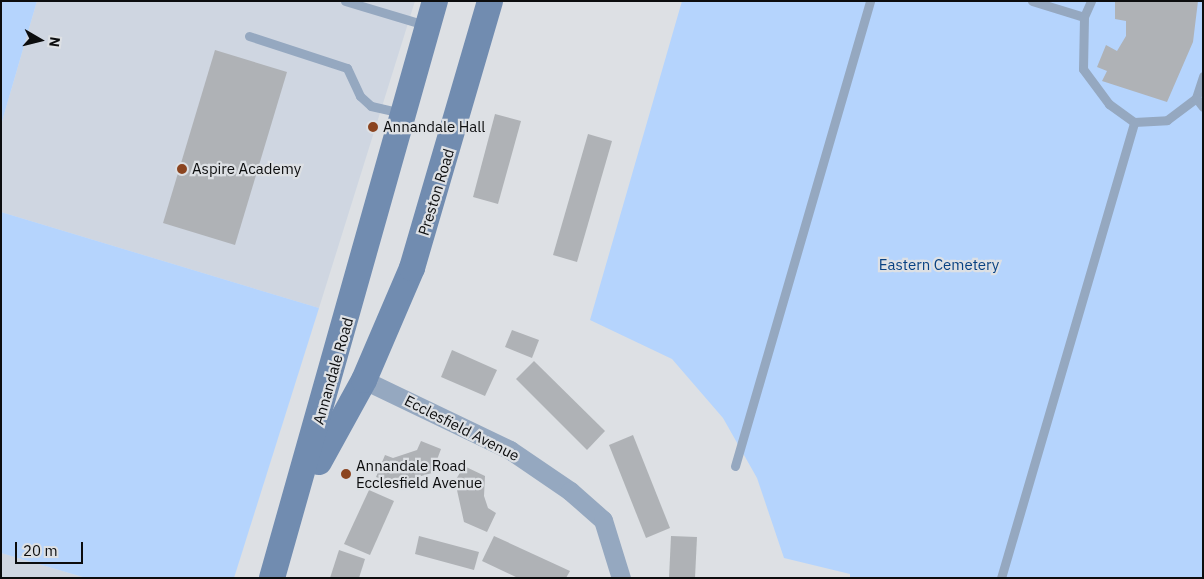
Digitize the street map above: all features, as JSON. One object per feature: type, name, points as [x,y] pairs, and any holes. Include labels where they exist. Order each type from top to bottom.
[{"type":"street","points":[[404,114],[435,1]]},
{"type":"street","name":"Preston Road","points":[[412,268],[490,1]]},
{"type":"street","name":"Annandale Road","points":[[272,578],[298,499],[404,114]]},
{"type":"street","name":"Annandale Road","points":[[298,499],[364,380],[412,268]]},
{"type":"street","name":"Ecclesfield Avenue","points":[[364,380],[510,450],[570,491],[604,520],[621,578]]},
{"type":"lane","points":[[345,1],[428,26]]},
{"type":"lane","points":[[735,466],[870,1]]},
{"type":"lane","points":[[1032,1],[1084,16]]},
{"type":"lane","points":[[1091,1],[1084,16],[1083,69],[1109,104],[1134,122],[1167,120],[1196,98],[1203,76]]},
{"type":"lane","points":[[249,36],[347,68],[360,96],[371,106],[404,114]]},
{"type":"lane","points":[[1196,98],[1203,107]]},
{"type":"lane","points":[[1002,578],[1134,122]]},
{"type":"shaded area","name":"Aspire Academy","points":[[37,1],[415,1],[319,308],[1,212],[1,125]]},
{"type":"shaded area","points":[[1,553],[86,578],[1,578]]},
{"type":"green space","points":[[1,1],[37,1],[1,125]]},
{"type":"green space","name":"Eastern Cemetery","points":[[682,1],[1203,1],[1203,578],[850,578],[850,574],[784,558],[757,478],[723,418],[672,359],[590,320]]},
{"type":"green space","points":[[1,212],[319,308],[234,578],[86,578],[1,553]]},
{"type":"building","points":[[1115,1],[1198,1],[1193,42],[1167,102],[1102,81],[1107,71],[1097,67],[1106,45],[1117,51],[1126,36],[1126,21],[1115,19]]},
{"type":"building","points":[[215,50],[287,72],[235,245],[163,223]]},
{"type":"building","points":[[495,114],[521,121],[498,204],[473,197]]},
{"type":"building","points":[[588,134],[612,141],[577,262],[553,255]]},
{"type":"building","points":[[512,330],[539,340],[532,358],[505,347]]},
{"type":"building","points":[[452,350],[497,370],[485,396],[441,377]]},
{"type":"building","points":[[534,361],[605,431],[587,450],[516,379]]},
{"type":"building","points":[[633,435],[670,528],[646,538],[609,445]]},
{"type":"building","points":[[421,441],[441,449],[432,473],[392,484],[376,477],[385,455],[393,458],[417,450]]},
{"type":"building","points":[[464,466],[485,476],[484,496],[488,508],[496,513],[487,532],[464,522],[455,481]]},
{"type":"building","points":[[369,490],[394,501],[370,555],[344,544]]},
{"type":"building","points":[[419,536],[479,552],[474,570],[415,554]]},
{"type":"building","points":[[494,536],[570,571],[566,578],[518,578],[482,561]]},
{"type":"building","points":[[671,536],[697,537],[695,578],[669,578]]},
{"type":"building","points":[[339,550],[365,559],[359,578],[330,578]]},
{"type":"place","name":"Annandale Hall","points":[[373,127]]},
{"type":"place","name":"Aspire Academy","points":[[182,169]]},
{"type":"place","name":"Annandale Road Ecclesfield Avenue","points":[[346,474]]}]
